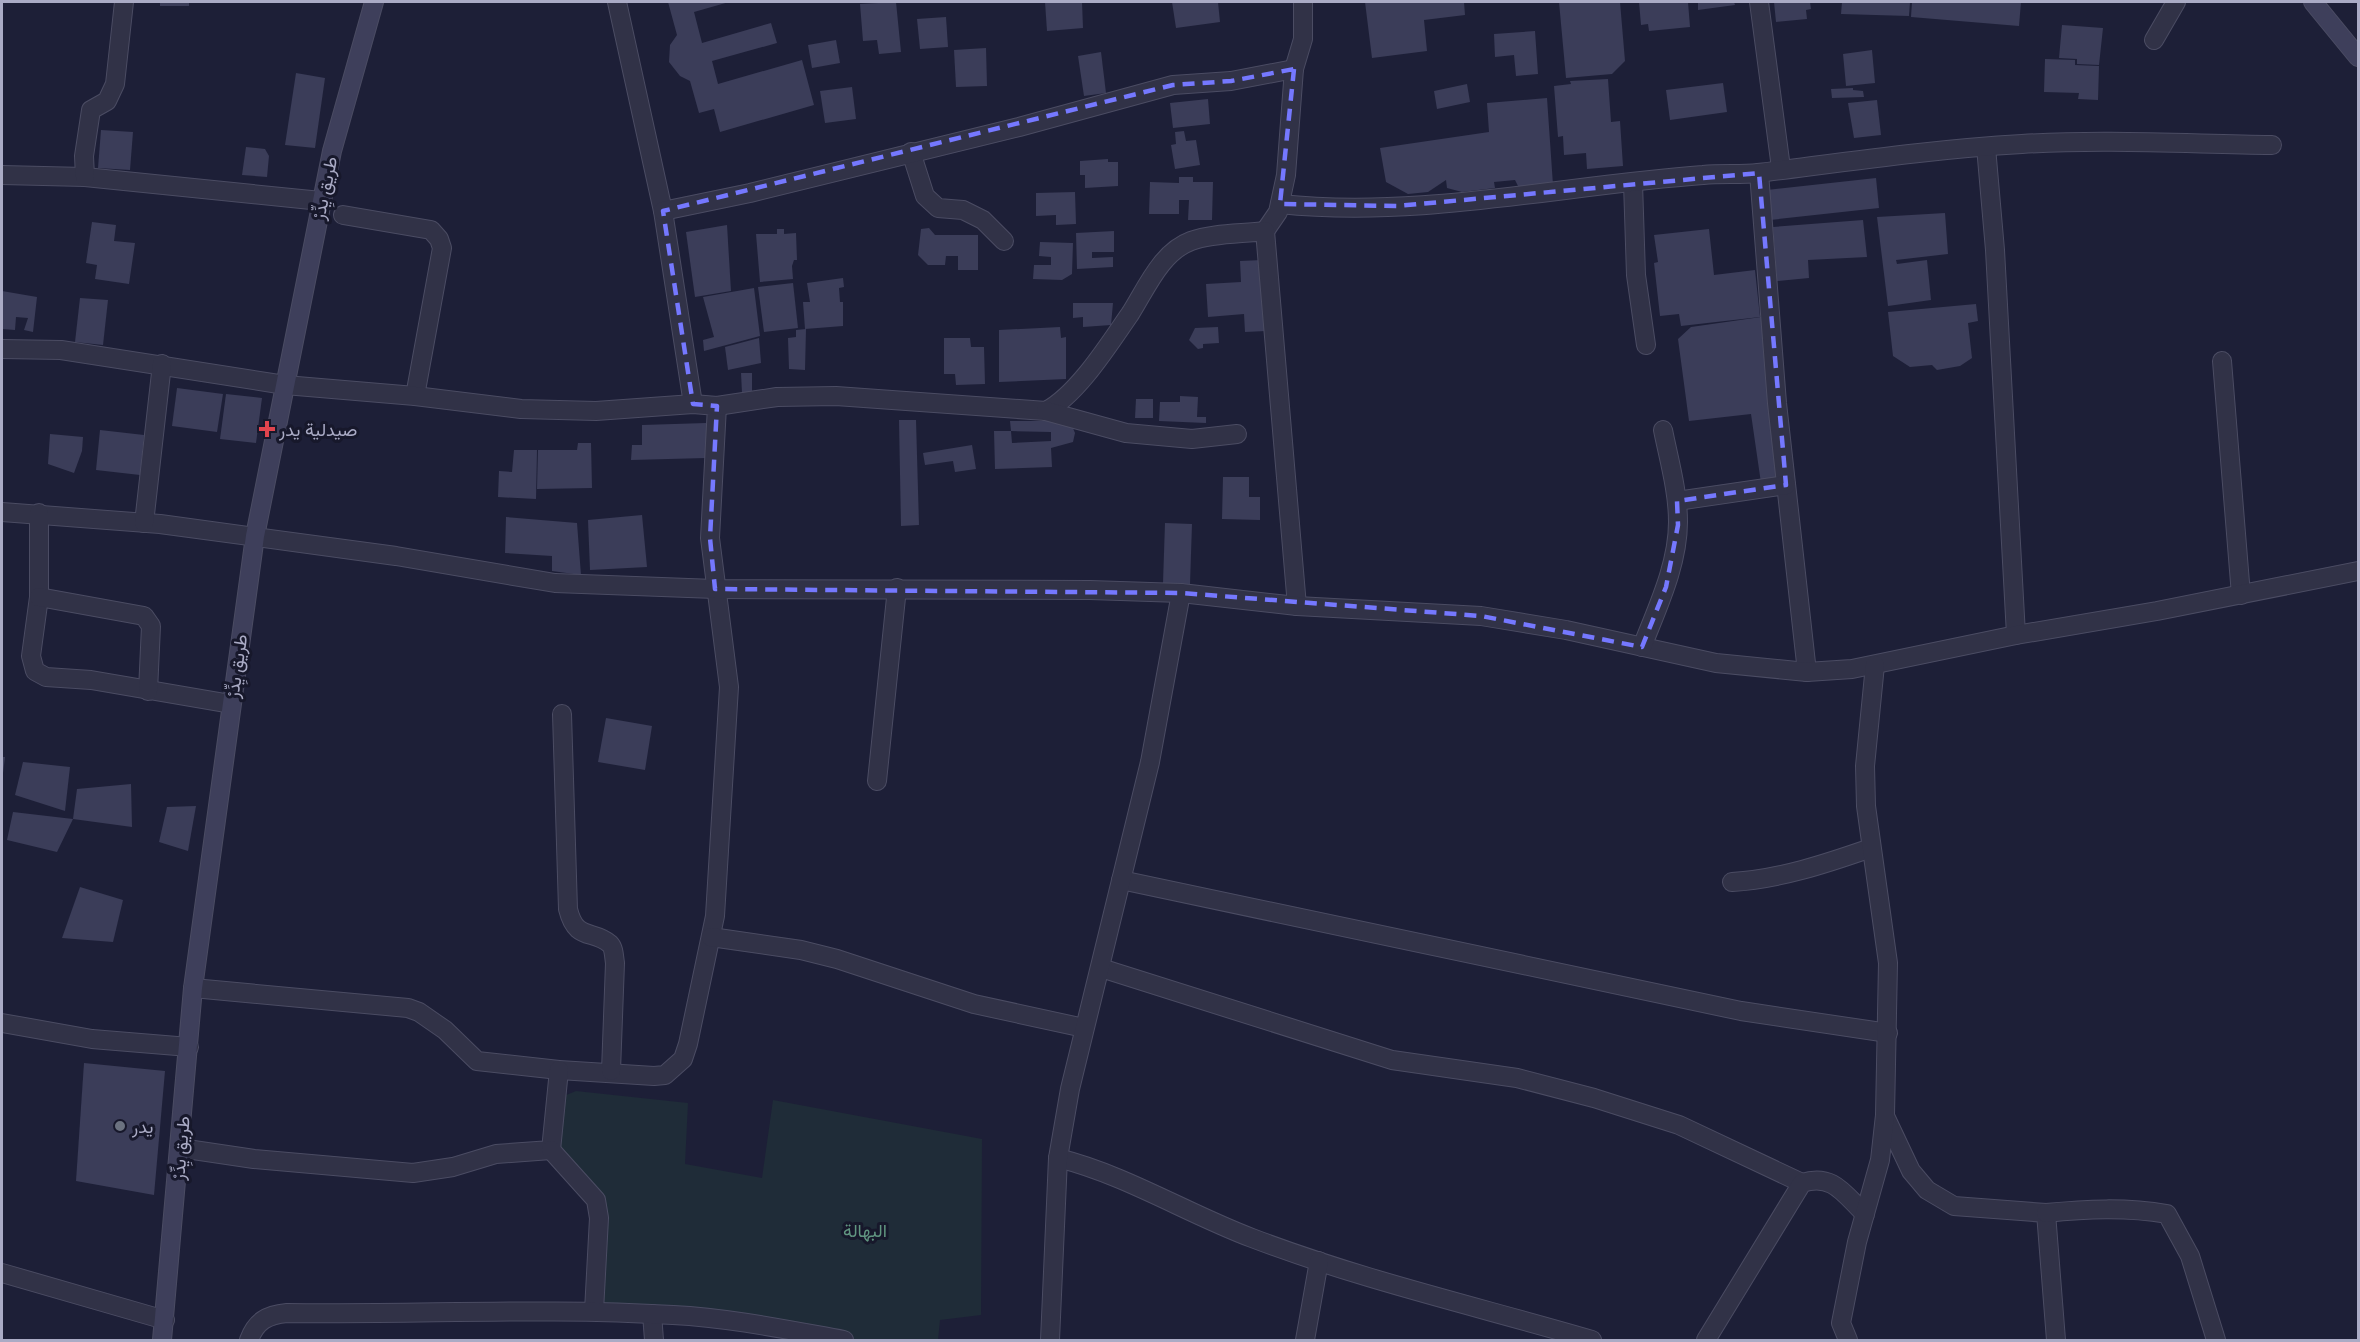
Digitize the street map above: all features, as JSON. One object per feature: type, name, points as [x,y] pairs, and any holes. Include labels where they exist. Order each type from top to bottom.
[{"type":"street","points":[[85,177],[84,156],[91,111],[107,100],[115,84],[124,2]]},
{"type":"street","name":"طريق يِدِّرْ","points":[[162,1341],[193,988],[255,536],[321,201],[350,82],[374,2]]},
{"type":"street","points":[[617,2],[663,211],[693,404]]},
{"type":"street","points":[[1297,606],[1265,231],[1275,218],[1286,175],[1294,69],[1303,39],[1303,2]]},
{"type":"street","points":[[1759,2],[1781,168]]},
{"type":"street","points":[[2154,40],[2176,2]]},
{"type":"street","points":[[2313,2],[2358,57]]},
{"type":"street","points":[[663,211],[750,193],[1173,85],[1231,81],[1294,69]]},
{"type":"street","points":[[1280,204],[1321,208],[1397,206],[1703,175],[1758,173],[1781,168],[1930,150],[2022,144],[2132,142],[2272,145]]},
{"type":"street","points":[[1986,147],[1995,250],[2016,635]]},
{"type":"street","points":[[911,152],[925,196],[938,208],[963,210],[983,220],[1004,241]]},
{"type":"street","points":[[1758,173],[1786,485],[1807,672]]},
{"type":"street","points":[[2,175],[85,177],[321,201]]},
{"type":"street","points":[[1633,183],[1636,275],[1646,345]]},
{"type":"street","points":[[343,215],[431,230],[439,239],[442,248],[415,396]]},
{"type":"street","points":[[1046,411],[1066,397],[1130,313],[1150,279],[1181,247],[1192,241],[1265,231]]},
{"type":"street","points":[[2,349],[61,350],[285,385],[415,396],[521,409],[585,411],[693,404],[717,406],[777,397],[836,396],[1046,411],[1126,433],[1192,439],[1236,434]]},
{"type":"street","points":[[2222,361],[2241,596]]},
{"type":"street","points":[[144,523],[162,364]]},
{"type":"street","points":[[193,988],[408,1008],[419,1012],[445,1030],[477,1061],[559,1070],[665,1075],[683,1059],[711,937],[720,860],[729,687],[725,645],[715,589],[710,506],[717,406]]},
{"type":"street","points":[[1641,647],[1666,587],[1678,525],[1677,501],[1663,430]]},
{"type":"street","points":[[1677,501],[1786,485]]},
{"type":"street","points":[[2,512],[39,513],[255,536],[396,556],[555,583],[715,589],[897,588],[1181,593],[1297,606],[1481,616],[1716,663],[1807,672],[1875,665],[2016,635],[2241,596],[2358,571]]},
{"type":"street","points":[[39,513],[39,597],[31,656],[35,671],[46,677],[91,680],[231,704]]},
{"type":"street","points":[[877,781],[897,588]]},
{"type":"street","points":[[1050,1341],[1058,1158],[1070,1089],[1150,762],[1181,593]]},
{"type":"street","points":[[39,597],[144,616],[151,626],[148,691]]},
{"type":"street","points":[[1848,1341],[1839,1332],[1865,1214],[1880,1160],[1885,1115],[1888,963],[1882,907],[1871,849],[1866,806],[1865,766],[1875,665]]},
{"type":"street","points":[[562,714],[568,909],[570,920],[579,930],[608,943],[613,949],[615,963],[611,1071]]},
{"type":"street","points":[[1731,882],[1760,880],[1812,868],[1871,849]]},
{"type":"street","points":[[1121,880],[1741,1011],[1888,1033]]},
{"type":"street","points":[[711,937],[828,957],[974,1004],[1084,1028]]},
{"type":"street","points":[[1101,968],[1392,1060],[1517,1078],[1594,1098],[1678,1125],[1802,1183]]},
{"type":"street","points":[[2,1023],[92,1039],[189,1047]]},
{"type":"street","points":[[559,1070],[551,1150],[596,1200],[599,1218],[594,1311]]},
{"type":"street","points":[[1885,1115],[1911,1171],[1927,1190],[1954,1206],[2046,1213],[2110,1209],[2167,1214],[2190,1256],[2216,1341]]},
{"type":"street","points":[[180,1148],[273,1161],[413,1173],[453,1167],[496,1154],[551,1150]]},
{"type":"street","points":[[1058,1158],[1122,1178],[1217,1224],[1319,1261],[1592,1341]]},
{"type":"street","points":[[1706,1341],[1802,1183],[1817,1178],[1830,1181],[1865,1214]]},
{"type":"street","points":[[2046,1213],[2056,1341]]},
{"type":"street","points":[[1305,1341],[1319,1261]]},
{"type":"street","points":[[2,1273],[165,1320]]},
{"type":"street","points":[[249,1341],[256,1325],[265,1317],[287,1313],[594,1311],[652,1314],[777,1328],[844,1341]]},
{"type":"street","points":[[652,1314],[654,1341]]},
{"type":"highlighted area","points":[[1294,69],[1280,204],[1397,206],[1759,173],[1786,485],[1677,501],[1678,525],[1666,587],[1642,647],[1481,616],[1181,593],[715,589],[710,538],[717,406],[693,404],[663,211],[1173,85],[1231,81]]},
{"type":"green space","name":"البهالة","points":[[576,1091],[688,1103],[685,1164],[762,1178],[773,1100],[982,1139],[981,1315],[940,1320],[938,1340],[859,1340],[759,1324],[605,1306],[599,1298],[601,1215],[559,1152],[564,1096]]},
{"type":"building","points":[[160,2],[189,2],[189,6],[160,6]]},
{"type":"building","points":[[668,2],[729,2],[694,12],[702,43],[771,23],[777,43],[712,61],[718,84],[802,60],[814,105],[720,132],[714,109],[699,113],[690,81],[680,76],[669,62],[670,45],[677,35]]},
{"type":"building","points":[[896,2],[901,52],[879,54],[877,40],[863,41],[860,4]]},
{"type":"building","points":[[1045,2],[1082,2],[1083,28],[1047,31]]},
{"type":"building","points":[[1172,2],[1218,2],[1220,22],[1176,28]]},
{"type":"building","points":[[1365,2],[1464,2],[1465,15],[1424,20],[1427,51],[1372,58]]},
{"type":"building","points":[[1559,2],[1620,2],[1625,61],[1612,74],[1566,78]]},
{"type":"building","points":[[1639,2],[1688,2],[1690,27],[1649,31],[1648,24],[1641,25]]},
{"type":"building","points":[[1698,2],[1734,2],[1735,5],[1698,10]]},
{"type":"building","points":[[1774,2],[1810,2],[1811,9],[1806,10],[1807,19],[1776,22]]},
{"type":"building","points":[[1842,2],[1910,2],[1909,16],[1841,14]]},
{"type":"building","points":[[1912,2],[2021,2],[2019,26],[1911,17]]},
{"type":"building","points":[[946,17],[948,47],[920,49],[917,19]]},
{"type":"building","points":[[2062,25],[2103,28],[2099,65],[2077,64],[2077,59],[2059,58]]},
{"type":"building","points":[[1535,31],[1538,74],[1516,76],[1514,55],[1495,57],[1494,34]]},
{"type":"building","points":[[836,40],[840,63],[812,68],[808,45]]},
{"type":"building","points":[[986,48],[987,86],[956,87],[954,50]]},
{"type":"building","points":[[1872,50],[1875,83],[1846,86],[1843,54]]},
{"type":"building","points":[[1101,52],[1106,93],[1084,96],[1078,56]]},
{"type":"building","points":[[2045,59],[2075,60],[2075,65],[2099,66],[2098,100],[2078,99],[2079,93],[2044,92]]},
{"type":"building","points":[[296,73],[325,78],[315,148],[285,145]]},
{"type":"building","points":[[1608,79],[1611,122],[1620,121],[1623,166],[1587,169],[1586,153],[1564,155],[1563,136],[1558,137],[1554,86],[1571,84],[1570,81]]},
{"type":"building","points":[[1723,83],[1727,112],[1670,120],[1666,90]]},
{"type":"building","points":[[1467,84],[1470,102],[1437,109],[1434,91]]},
{"type":"building","points":[[852,87],[856,119],[825,123],[820,91]]},
{"type":"building","points":[[1853,88],[1853,90],[1863,91],[1864,97],[1832,98],[1831,89]]},
{"type":"building","points":[[1547,98],[1553,185],[1519,188],[1515,180],[1494,182],[1495,188],[1462,192],[1447,188],[1446,180],[1428,192],[1408,194],[1386,182],[1380,148],[1489,132],[1487,103]]},
{"type":"building","points":[[1208,99],[1210,124],[1173,128],[1170,103]]},
{"type":"building","points":[[1877,100],[1881,135],[1854,138],[1848,103]]},
{"type":"building","points":[[101,130],[133,132],[130,170],[98,168]]},
{"type":"building","points":[[1184,131],[1186,141],[1196,140],[1200,165],[1175,169],[1171,145],[1176,144],[1175,132]]},
{"type":"building","points":[[246,147],[265,149],[269,156],[267,177],[242,175]]},
{"type":"building","points":[[1108,159],[1108,162],[1118,162],[1118,186],[1085,188],[1085,175],[1080,175],[1080,161]]},
{"type":"building","points":[[1179,177],[1193,177],[1193,182],[1213,182],[1212,220],[1188,220],[1189,200],[1179,200],[1179,214],[1149,214],[1150,182],[1179,183]]},
{"type":"building","points":[[1876,178],[1879,208],[1770,220],[1767,190]]},
{"type":"building","points":[[1075,192],[1076,224],[1056,225],[1056,215],[1036,216],[1036,193]]},
{"type":"building","points":[[1945,213],[1948,254],[1896,260],[1897,264],[1927,260],[1931,300],[1888,306],[1877,217]]},
{"type":"building","points":[[1863,220],[1867,257],[1808,260],[1809,278],[1777,281],[1773,227]]},
{"type":"building","points":[[92,222],[116,225],[114,241],[135,243],[129,284],[95,279],[97,265],[86,263]]},
{"type":"building","points":[[727,225],[731,291],[695,297],[686,232]]},
{"type":"building","points":[[929,228],[935,235],[978,235],[978,270],[958,270],[958,256],[946,256],[945,265],[928,265],[918,255],[921,229]]},
{"type":"building","points":[[777,229],[784,229],[784,234],[796,233],[797,260],[794,260],[792,266],[793,279],[760,282],[756,234],[777,234]]},
{"type":"building","points":[[1709,229],[1714,275],[1755,270],[1760,317],[1681,326],[1679,314],[1660,316],[1654,263],[1658,262],[1654,235]]},
{"type":"building","points":[[1114,231],[1114,252],[1092,252],[1092,258],[1113,257],[1113,267],[1077,269],[1076,233]]},
{"type":"building","points":[[1040,242],[1073,243],[1072,274],[1062,280],[1033,279],[1034,265],[1051,265],[1051,257],[1039,256]]},
{"type":"building","points":[[1262,260],[1266,331],[1245,332],[1244,314],[1208,317],[1206,284],[1241,282],[1240,261]]},
{"type":"building","points":[[843,278],[844,287],[839,288],[840,302],[843,302],[843,326],[805,329],[803,302],[810,302],[807,283]]},
{"type":"building","points":[[793,283],[798,328],[764,332],[758,287]]},
{"type":"building","points":[[754,288],[760,336],[704,351],[703,340],[714,337],[703,297]]},
{"type":"building","points":[[2,291],[37,297],[33,332],[24,330],[28,318],[16,317],[15,330],[2,329]]},
{"type":"building","points":[[80,298],[108,300],[103,345],[75,342]]},
{"type":"building","points":[[1073,303],[1113,303],[1111,325],[1083,327],[1083,317],[1073,318]]},
{"type":"building","points":[[1976,304],[1978,321],[1968,323],[1972,358],[1960,366],[1937,370],[1932,365],[1910,367],[1893,356],[1888,312]]},
{"type":"building","points":[[1761,317],[1773,410],[1769,411],[1778,480],[1761,483],[1751,414],[1689,421],[1678,339],[1691,327]]},
{"type":"building","points":[[1060,327],[1061,338],[1066,337],[1066,379],[999,382],[999,330]]},
{"type":"building","points":[[1218,327],[1219,343],[1203,344],[1203,348],[1198,349],[1189,340],[1195,328]]},
{"type":"building","points":[[806,329],[805,370],[789,369],[788,338],[796,337],[796,330]]},
{"type":"building","points":[[759,338],[761,363],[728,370],[725,347]]},
{"type":"building","points":[[944,338],[970,338],[971,347],[984,347],[985,384],[956,385],[955,374],[944,374]]},
{"type":"building","points":[[741,373],[752,373],[752,393],[742,393]]},
{"type":"building","points":[[177,388],[223,394],[217,432],[172,426]]},
{"type":"building","points":[[226,394],[262,398],[256,443],[220,439]]},
{"type":"building","points":[[1180,396],[1198,397],[1197,417],[1206,417],[1206,423],[1159,421],[1160,402],[1180,402]]},
{"type":"building","points":[[1136,399],[1153,399],[1153,418],[1135,418]]},
{"type":"building","points":[[899,420],[916,420],[919,525],[901,526]]},
{"type":"building","points":[[1010,421],[1070,421],[1075,433],[1073,442],[1051,448],[1052,467],[995,469],[994,431],[1011,431]],"holes":[[[1011,431],[1051,432],[1051,441],[1012,443]]]},
{"type":"building","points":[[706,423],[706,458],[631,460],[632,445],[642,445],[642,425]]},
{"type":"building","points":[[100,430],[144,435],[140,475],[96,470]]},
{"type":"building","points":[[50,434],[83,437],[82,451],[74,473],[48,464]]},
{"type":"building","points":[[578,443],[591,443],[592,488],[537,489],[538,450],[577,450]]},
{"type":"building","points":[[972,445],[976,469],[955,472],[953,461],[925,465],[923,453]]},
{"type":"building","points":[[514,450],[537,450],[536,499],[498,497],[499,471],[512,472]]},
{"type":"building","points":[[1223,477],[1249,477],[1249,497],[1260,497],[1260,520],[1222,519]]},
{"type":"building","points":[[642,515],[647,567],[590,570],[588,520]]},
{"type":"building","points":[[506,517],[577,523],[581,575],[552,571],[552,556],[505,553]]},
{"type":"building","points":[[1165,523],[1192,524],[1190,584],[1163,583]]},
{"type":"building","points":[[606,718],[652,726],[645,770],[598,762]]},
{"type":"building","points":[[2,757],[5,757],[3,773],[2,773]]},
{"type":"building","points":[[23,762],[70,767],[65,811],[15,795]]},
{"type":"building","points":[[131,784],[132,827],[73,819],[77,789]]},
{"type":"building","points":[[196,806],[188,851],[159,842],[167,807]]},
{"type":"building","points":[[13,812],[73,819],[57,852],[7,840]]},
{"type":"building","points":[[80,887],[123,900],[113,942],[62,938]]},
{"type":"building","name":"يدر","points":[[84,1063],[165,1071],[154,1195],[76,1181]]},
{"type":"place","name":"صيدلية يدر","points":[[267,429]]},
{"type":"place","name":"يدر","points":[[120,1126]]}]
